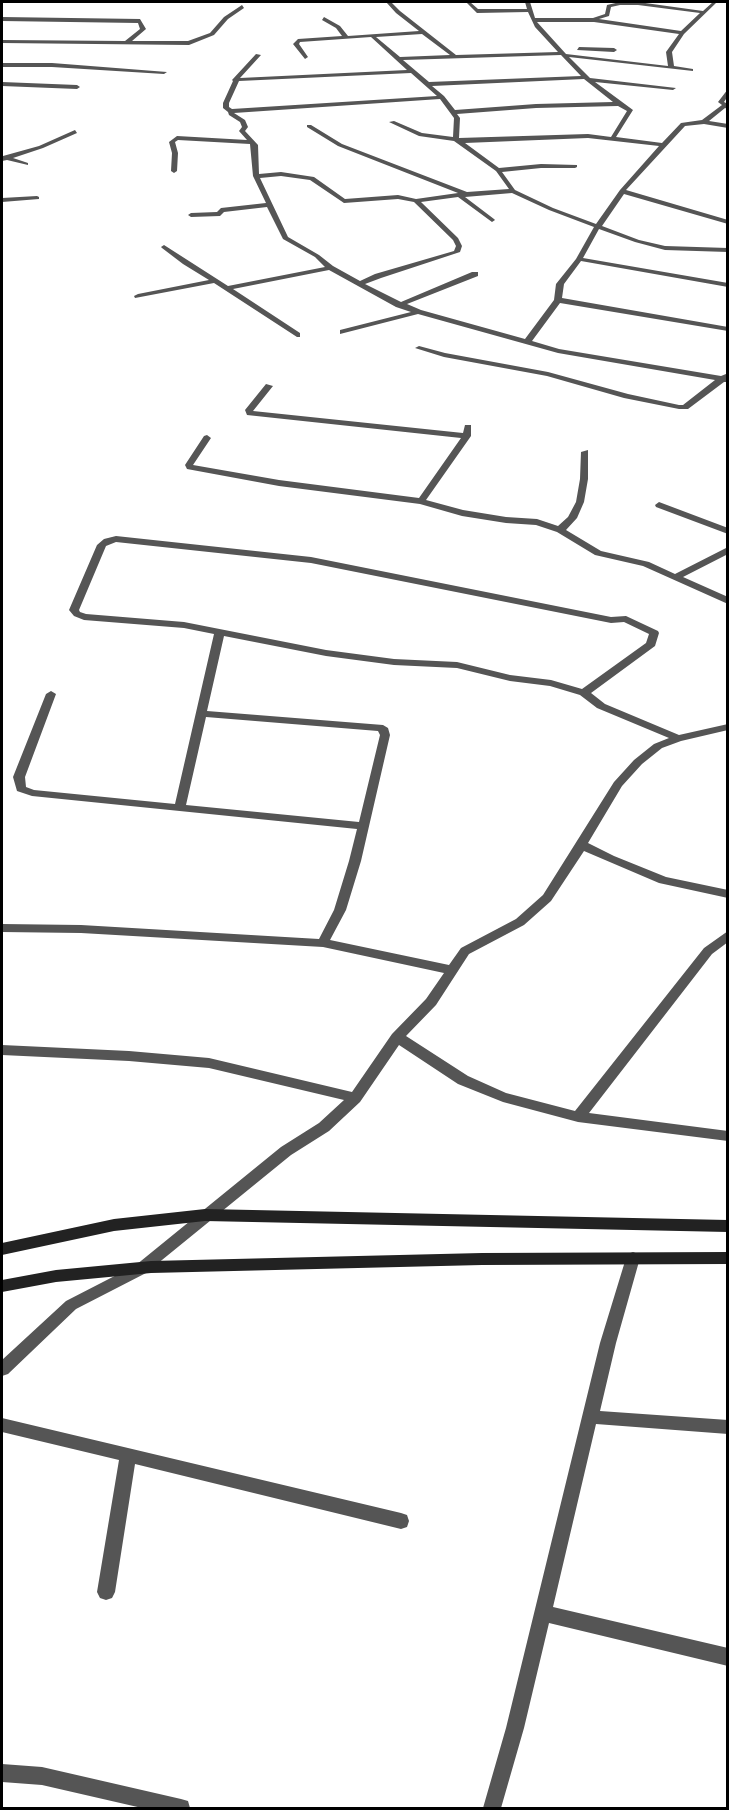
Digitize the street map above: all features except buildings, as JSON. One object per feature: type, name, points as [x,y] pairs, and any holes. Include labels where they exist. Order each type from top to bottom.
[{"type":"street","points":[[388,2],[454,56]]},
{"type":"street","points":[[468,2],[477,11],[531,10]]},
{"type":"street","points":[[528,2],[533,20],[588,79],[630,110],[613,138]]},
{"type":"street","points":[[594,20],[604,17],[608,4],[639,2],[702,12]]},
{"type":"street","points":[[672,66],[669,52],[682,33],[702,12],[717,2]]},
{"type":"street","points":[[2,42],[196,41],[212,34],[226,18],[242,6]]},
{"type":"street","points":[[2,20],[140,21],[143,29],[126,43]]},
{"type":"street","points":[[324,20],[338,27],[345,36]]},
{"type":"street","points":[[533,20],[594,20],[682,33]]},
{"type":"street","points":[[305,57],[296,44],[298,41],[425,32]]},
{"type":"street","points":[[371,35],[442,97],[455,112],[458,140],[498,170],[513,191]]},
{"type":"street","points":[[398,59],[614,50]]},
{"type":"street","points":[[563,52],[691,70]]},
{"type":"street","points":[[258,55],[235,80],[226,108],[243,121],[245,127],[242,131],[252,142],[256,151],[256,176],[285,238],[360,284],[399,305],[418,312],[587,356],[726,378]]},
{"type":"street","points":[[2,65],[52,65],[164,72]]},
{"type":"street","points":[[235,80],[414,71]]},
{"type":"street","points":[[428,84],[588,79],[672,88]]},
{"type":"street","points":[[2,84],[77,87]]},
{"type":"street","points":[[704,122],[726,106],[722,98],[728,91]]},
{"type":"street","points":[[231,111],[442,97]]},
{"type":"street","points":[[455,112],[536,106],[619,104]]},
{"type":"street","points":[[392,122],[421,135],[458,140],[588,136],[665,145]]},
{"type":"street","points":[[527,342],[558,300],[560,284],[579,259],[622,190],[683,124],[704,122],[728,126]]},
{"type":"street","points":[[309,126],[340,145],[467,194]]},
{"type":"street","points":[[4,157],[75,132]]},
{"type":"street","points":[[174,171],[176,153],[172,142],[177,138],[252,142]]},
{"type":"street","points":[[4,157],[26,164]]},
{"type":"street","points":[[498,170],[575,166]]},
{"type":"street","points":[[256,176],[281,174],[312,178],[344,201],[398,197],[416,201],[513,191],[551,209],[637,241],[665,248],[728,250]]},
{"type":"street","points":[[622,190],[728,222]]},
{"type":"street","points":[[459,195],[492,220]]},
{"type":"street","points":[[2,200],[37,198]]},
{"type":"street","points":[[360,284],[378,276],[457,252],[459,246],[456,239],[416,201]]},
{"type":"street","points":[[191,214],[220,214],[221,210],[269,206]]},
{"type":"street","points":[[164,247],[184,263],[227,288],[297,335]]},
{"type":"street","points":[[579,259],[728,285]]},
{"type":"street","points":[[227,288],[330,267]]},
{"type":"street","points":[[399,305],[475,274]]},
{"type":"street","points":[[138,296],[216,281]]},
{"type":"street","points":[[558,300],[728,328]]},
{"type":"street","points":[[343,332],[418,312]]},
{"type":"street","points":[[419,348],[444,356],[548,374],[627,396],[679,407],[685,407],[726,378]]},
{"type":"street","points":[[269,386],[249,410],[250,413],[468,432],[421,501]]},
{"type":"street","points":[[207,438],[189,465],[190,467],[279,483],[421,501],[473,515],[537,522],[560,530],[598,553],[646,564],[728,601]]},
{"type":"street","points":[[560,530],[572,518],[580,502],[585,452]]},
{"type":"street","points":[[659,505],[728,531]]},
{"type":"street","points":[[584,693],[651,644],[654,633],[626,619],[611,620],[310,560],[116,539],[107,540],[102,545],[74,610],[84,617],[220,631],[337,655],[394,662],[457,665],[510,678],[551,683],[584,693],[601,706],[678,738]]},
{"type":"street","points":[[676,577],[728,550]]},
{"type":"street","points":[[180,807],[220,631]]},
{"type":"street","points":[[51,694],[30,745],[20,777],[21,789],[32,793],[180,807],[272,819],[361,826]]},
{"type":"street","points":[[202,714],[383,728],[385,735],[361,826],[355,861],[340,910],[323,943]]},
{"type":"street","points":[[2,1370],[71,1305],[141,1269],[286,1151],[324,1127],[355,1098],[397,1036],[431,1002],[465,951],[520,922],[547,898],[618,784],[638,762],[658,747],[678,738],[728,727]]},
{"type":"street","points":[[580,844],[610,859],[663,880],[728,894]]},
{"type":"street","points":[[2,928],[81,929],[323,943],[451,970]]},
{"type":"street","points":[[578,1117],[708,951],[728,935]]},
{"type":"street","points":[[397,1036],[473,1084],[503,1097],[578,1117],[728,1136]]},
{"type":"street","points":[[2,1050],[129,1056],[210,1063],[355,1098]]},
{"type":"street","points":[[2,1249],[114,1225],[205,1215],[728,1226]]},
{"type":"street","points":[[492,1809],[515,1728],[608,1343],[633,1258]]},
{"type":"street","points":[[2,1286],[56,1276],[151,1267],[471,1259],[728,1258]]},
{"type":"street","points":[[591,1417],[728,1427]]},
{"type":"street","points":[[2,1425],[401,1521]]},
{"type":"street","points":[[106,1592],[128,1455]]},
{"type":"street","points":[[543,1613],[728,1657]]},
{"type":"street","points":[[2,1773],[42,1776],[180,1808]]}]
